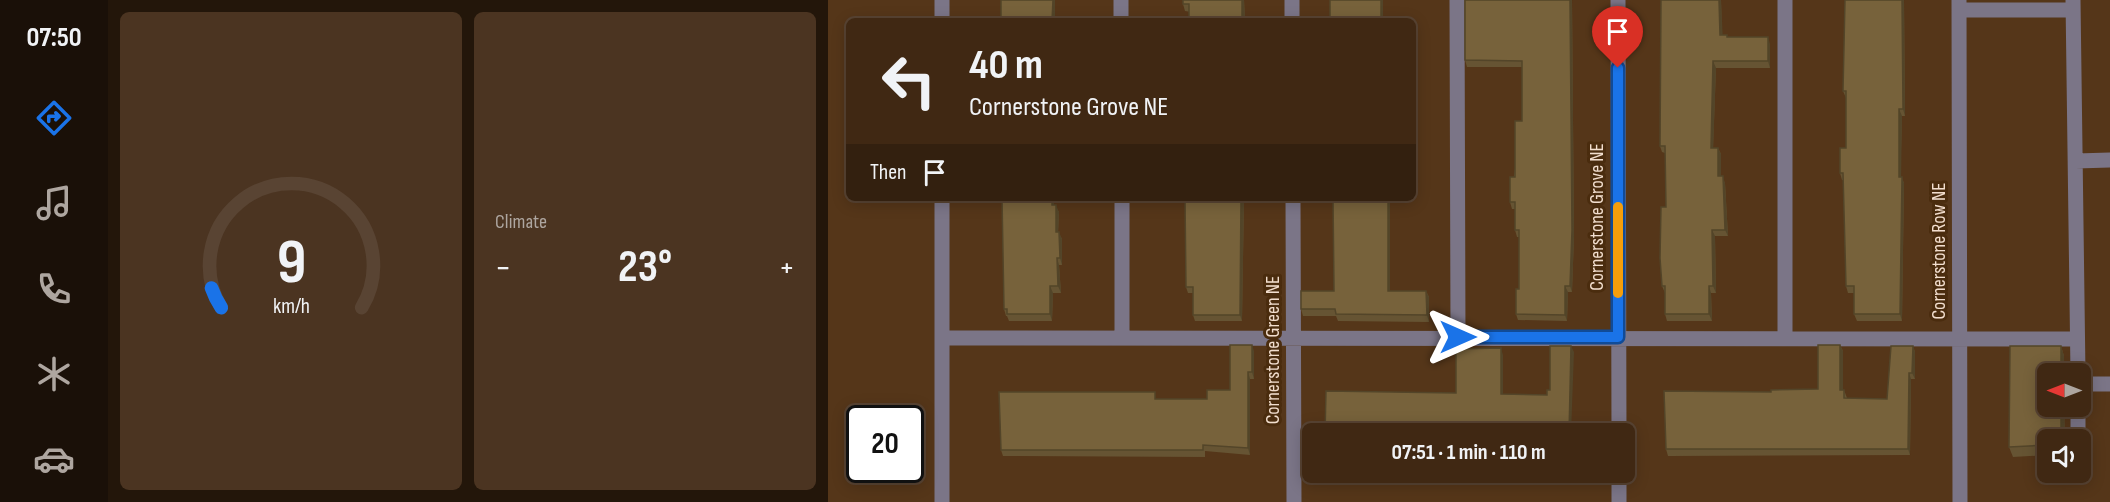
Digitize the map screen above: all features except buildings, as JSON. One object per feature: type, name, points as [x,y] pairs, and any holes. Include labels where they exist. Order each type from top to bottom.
[{"type":"street","points":[[942,0],[942,18]]},
{"type":"street","points":[[1121,0],[1121,18]]},
{"type":"street","points":[[1292,0],[1292,18]]},
{"type":"street","points":[[1457,0],[1458,337]]},
{"type":"street","name":"Cornerstone Grove NE","points":[[1618,0],[1619,423]]},
{"type":"street","points":[[1785,0],[1785,338]]},
{"type":"street","points":[[1959,5],[2073,5],[2078,363]]},
{"type":"street","name":"Cornerstone Row NE","points":[[1959,5],[1960,502]]},
{"type":"street","points":[[2076,161],[2110,160]]},
{"type":"street","points":[[942,201],[942,502]]},
{"type":"street","points":[[1122,201],[1122,338]]},
{"type":"street","name":"Cornerstone Green NE","points":[[1293,201],[1294,502]]},
{"type":"street","points":[[942,338],[2077,339]]},
{"type":"street","points":[[2091,384],[2110,384]]},
{"type":"street","points":[[1619,483],[1619,502]]},
{"type":"slow traffic","points":[[1618,207],[1618,293]]},
{"type":"route","points":[[1458,337],[1618,337],[1618,68]]}]
